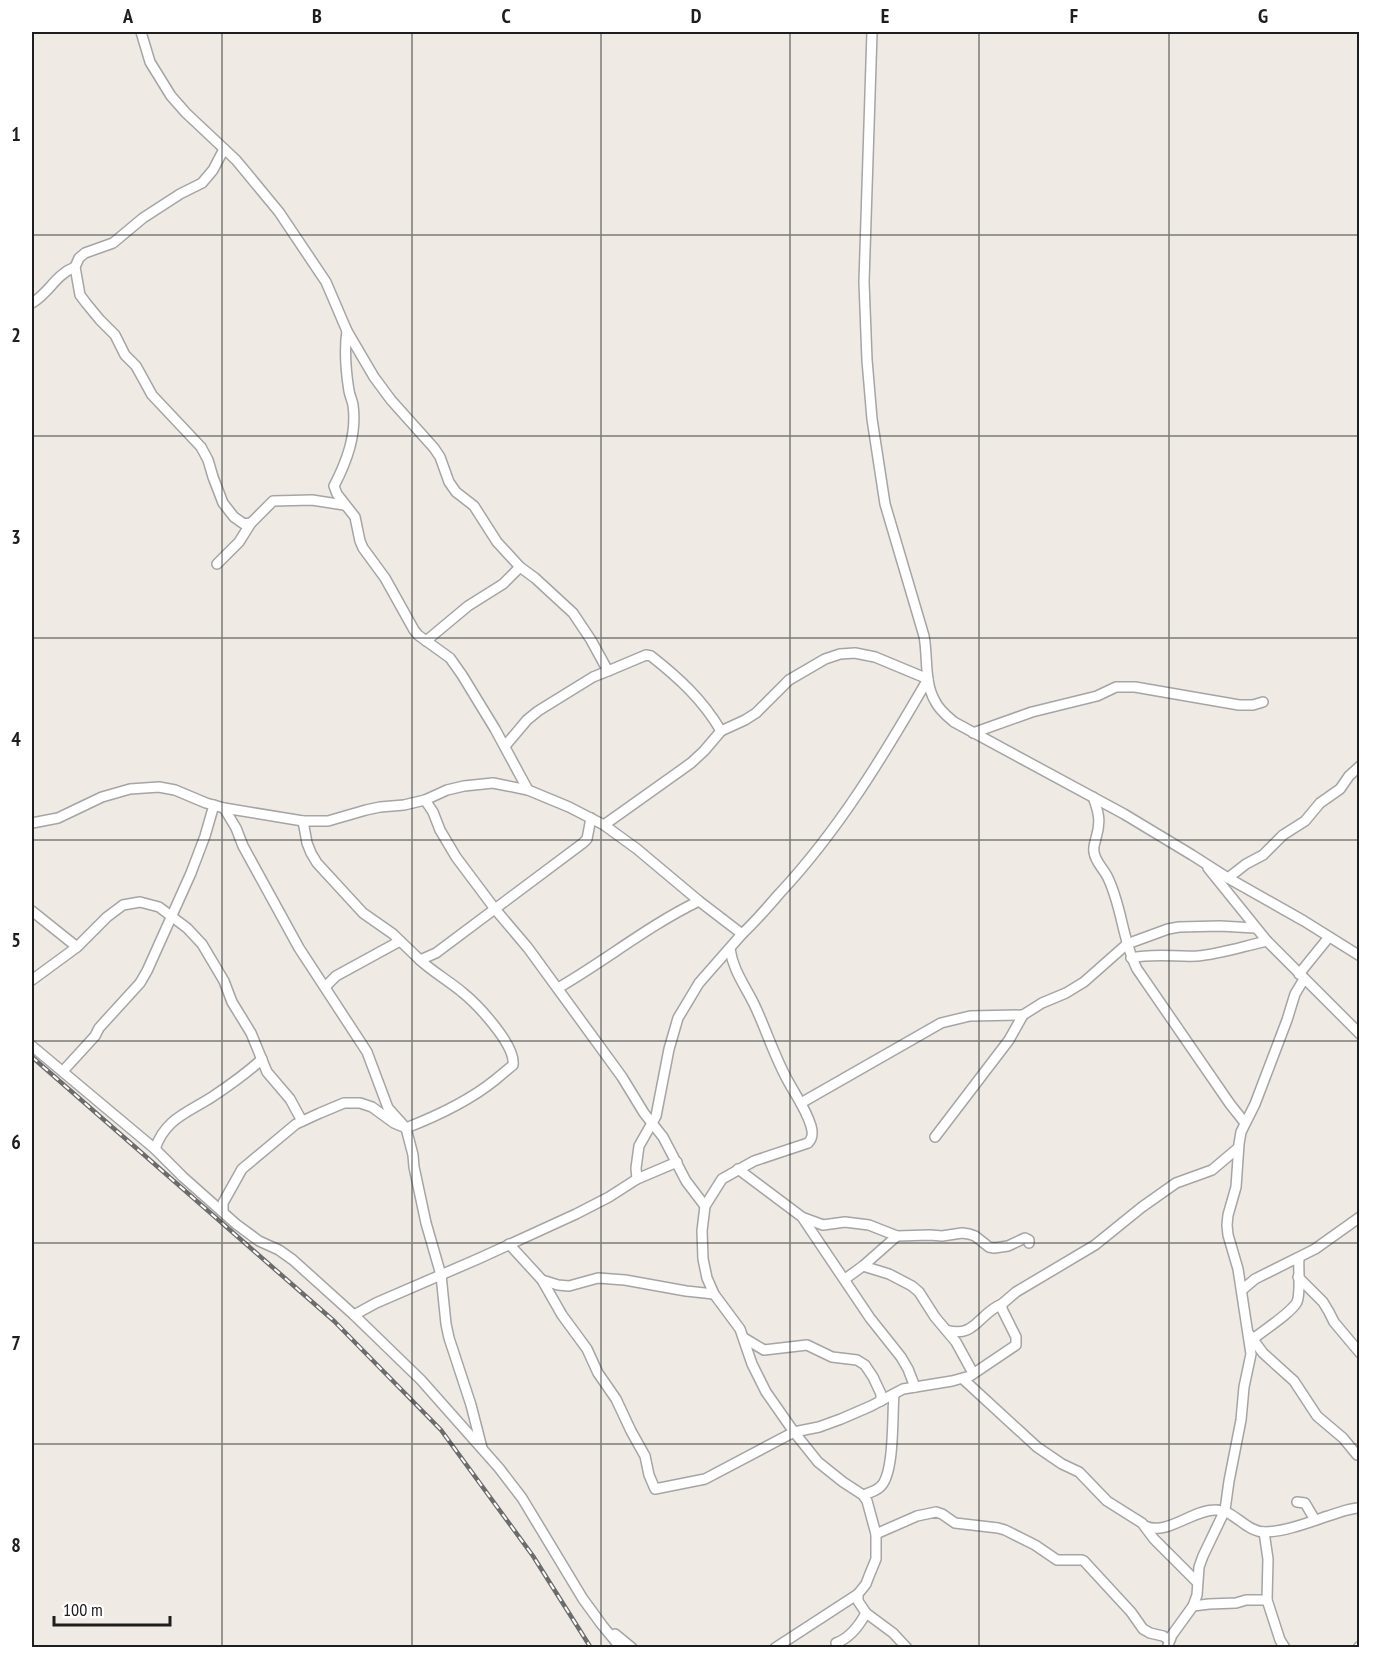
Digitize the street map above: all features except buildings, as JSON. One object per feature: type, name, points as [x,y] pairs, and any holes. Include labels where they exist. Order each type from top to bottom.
[{"type":"street","points":[[141,32],[150,62],[171,96],[236,160],[257,183],[279,213],[318,270],[337,304],[347,330],[374,377],[386,394],[434,448],[456,492],[474,506],[497,542],[520,567],[573,613],[608,671]]},
{"type":"street","points":[[872,32],[864,282],[871,407],[885,504],[924,636],[928,679],[934,700],[954,722],[1124,813],[1359,956]]},
{"type":"street","points":[[224,149],[213,170],[202,183],[143,218],[113,243],[86,253],[79,258],[75,267],[80,295],[115,335],[125,355],[136,366],[152,395],[201,447],[208,460],[223,504],[244,524],[251,523]]},
{"type":"street","points":[[32,303],[43,296],[62,273],[75,267]]},
{"type":"street","points":[[347,330],[346,351],[353,410],[352,434],[347,458],[334,486],[337,494],[355,517],[363,549],[385,578],[414,630],[442,651],[456,666],[505,746],[528,790]]},
{"type":"street","points":[[217,564],[239,542],[251,523],[273,501],[312,501],[344,505]]},
{"type":"street","points":[[426,641],[468,606],[503,584],[520,567]]},
{"type":"street","points":[[604,825],[691,762],[721,731],[756,713],[789,680],[825,659],[840,654],[855,653],[875,657],[928,679]]},
{"type":"street","points":[[505,746],[527,720],[538,711],[593,677],[646,655],[651,656],[698,697],[721,731]]},
{"type":"street","points":[[637,1179],[639,1146],[657,1110],[669,1049],[678,1018],[699,983],[741,934],[760,917],[793,880],[843,815],[884,754],[928,679]]},
{"type":"street","points":[[973,733],[1032,712],[1097,696],[1116,687],[1136,687],[1239,705],[1263,702]]},
{"type":"street","points":[[1228,878],[1246,864],[1263,855],[1283,835],[1305,821],[1320,803],[1343,786],[1359,766]]},
{"type":"street","points":[[32,823],[58,818],[102,797],[130,789],[159,787],[175,790],[224,808],[303,821],[328,821],[366,810],[425,800],[447,790],[493,783],[528,790],[604,825],[741,934]]},
{"type":"street","points":[[1093,797],[1100,813],[1093,848],[1095,859],[1105,873],[1115,895],[1131,958],[1245,1123]]},
{"type":"street","points":[[425,800],[446,842],[495,909],[558,988],[631,1090],[651,1124],[663,1137],[686,1181],[705,1206]]},
{"type":"street","points":[[63,1071],[140,983],[158,950],[191,873],[205,836],[213,805]]},
{"type":"street","points":[[224,808],[285,922],[367,1052],[388,1108],[405,1128],[413,1155],[426,1223],[441,1275],[449,1338],[471,1405],[482,1448]]},
{"type":"street","points":[[420,960],[436,953],[583,843],[587,839],[591,818]]},
{"type":"street","points":[[223,1212],[223,1203],[242,1169],[302,1121],[349,1102],[372,1107],[405,1128],[457,1105],[495,1080],[513,1065],[514,1061],[497,1030],[476,1004],[430,969],[384,927],[363,914],[317,863],[307,843],[303,821]]},
{"type":"street","points":[[1192,855],[1204,862],[1255,928],[1359,1034]]},
{"type":"street","points":[[558,988],[699,901]]},
{"type":"street","points":[[32,980],[77,947],[107,917],[123,905],[140,902],[159,907],[195,935],[202,944],[251,1033],[267,1072],[290,1099],[302,1121]]},
{"type":"street","points":[[32,911],[77,947]]},
{"type":"street","points":[[935,1137],[1009,1040],[1023,1015],[1084,982],[1127,944],[1179,927],[1255,928]]},
{"type":"street","points":[[876,1534],[917,1516],[936,1512],[955,1523],[1005,1530],[1035,1545],[1057,1560],[1084,1561],[1117,1596],[1143,1629],[1163,1636],[1168,1644],[1193,1606],[1197,1595],[1199,1567],[1225,1510],[1251,1354],[1242,1290],[1227,1225],[1236,1186],[1241,1132],[1287,1020],[1301,976],[1329,937]]},
{"type":"street","points":[[325,987],[336,976],[400,941]]},
{"type":"street","points":[[1131,958],[1152,955],[1201,956],[1267,941]]},
{"type":"street","points":[[730,949],[732,964],[754,1005],[777,1060],[807,1112],[812,1129],[812,1139],[808,1143],[754,1161],[722,1179],[705,1206],[702,1231],[703,1259],[707,1278],[714,1294],[740,1329],[752,1364],[763,1386],[794,1432],[818,1462],[863,1495],[867,1501],[877,1543],[876,1558],[866,1584],[858,1594],[775,1647]]},
{"type":"street","points":[[801,1103],[942,1023],[970,1016],[1023,1015]]},
{"type":"street","points":[[32,1046],[154,1149],[223,1212],[259,1241],[279,1250],[293,1260],[421,1380],[482,1448],[522,1498],[583,1599],[604,1629],[621,1647]]},
{"type":"street","points":[[154,1149],[158,1139],[172,1121],[224,1089],[262,1059]]},
{"type":"street","points":[[946,1330],[956,1333],[963,1332],[1016,1292],[1095,1245],[1148,1202],[1176,1183],[1212,1170],[1238,1148]]},
{"type":"street","points":[[354,1315],[576,1214],[637,1179],[677,1162]]},
{"type":"street","points":[[738,1169],[802,1216],[823,1225],[845,1222],[869,1225],[897,1236],[942,1236],[962,1233],[975,1236],[989,1247],[994,1248],[1008,1246],[1025,1238],[1029,1240],[1029,1243]]},
{"type":"street","points":[[802,1216],[870,1318],[901,1357],[915,1387]]},
{"type":"street","points":[[1242,1290],[1255,1280],[1299,1258],[1335,1236],[1359,1217]]},
{"type":"street","points":[[845,1280],[897,1236]]},
{"type":"street","points":[[509,1244],[542,1280],[562,1315],[587,1349],[645,1456],[655,1489],[705,1479],[794,1432],[819,1427],[841,1419],[903,1389],[963,1379],[973,1374],[1016,1345],[1016,1337],[1002,1309],[1002,1304]]},
{"type":"street","points":[[1250,1336],[1283,1315],[1296,1302],[1299,1258]]},
{"type":"street","points":[[863,1266],[881,1271],[912,1286],[919,1292],[956,1342],[973,1374]]},
{"type":"street","points":[[1298,1277],[1323,1302],[1334,1322],[1359,1353]]},
{"type":"street","points":[[542,1280],[569,1286],[598,1278],[626,1280],[714,1294]]},
{"type":"street","points":[[1250,1336],[1263,1353],[1294,1381],[1317,1416],[1359,1455]]},
{"type":"street","points":[[744,1338],[764,1350],[807,1345],[832,1357],[857,1360],[865,1365],[873,1377],[881,1394],[881,1401]]},
{"type":"street","points":[[963,1379],[1038,1448],[1079,1472],[1107,1501],[1145,1526],[1159,1545],[1197,1582]]},
{"type":"street","points":[[863,1495],[881,1486],[888,1472],[894,1394]]},
{"type":"street","points":[[1297,1502],[1305,1503],[1315,1520]]},
{"type":"street","points":[[1145,1526],[1155,1529],[1214,1509],[1225,1510],[1252,1529],[1264,1532],[1276,1531],[1350,1508],[1359,1508]]},
{"type":"street","points":[[1264,1532],[1269,1559],[1267,1600],[1280,1640],[1285,1647]]},
{"type":"street","points":[[858,1594],[859,1604],[866,1612],[893,1633],[906,1647]]},
{"type":"street","points":[[1193,1606],[1267,1600]]},
{"type":"street","points":[[836,1643],[853,1632],[866,1612]]},
{"type":"street","points":[[604,1629],[632,1647]]},
{"type":"railway","points":[[32,1057],[334,1321],[441,1430],[533,1556],[591,1648]]}]
